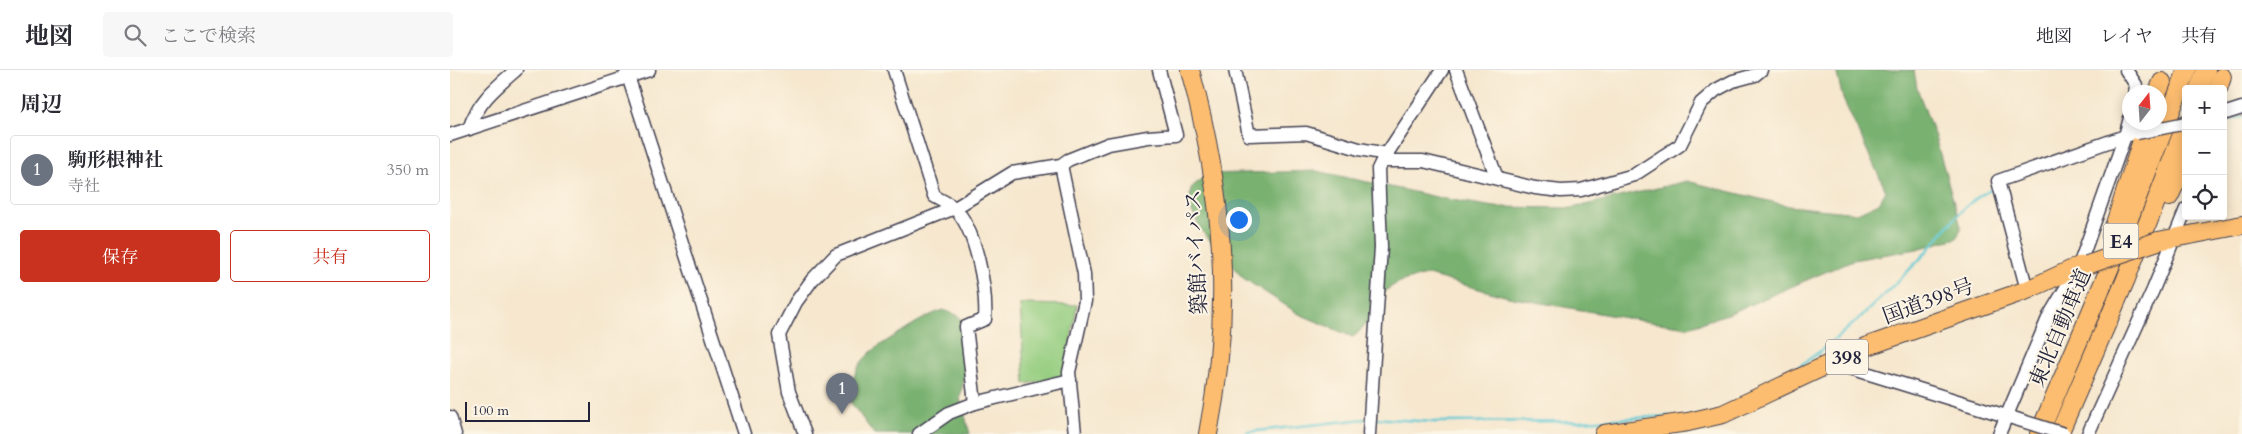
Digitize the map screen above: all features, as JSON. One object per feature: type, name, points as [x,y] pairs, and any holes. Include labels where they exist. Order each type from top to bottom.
[{"type":"highway","name":"築館バイパス","points":[[1190,70],[1214,169],[1223,264],[1222,334],[1208,434]]},
{"type":"highway","name":"東北自動車道","points":[[2039,434],[2077,346],[2187,70]]},
{"type":"highway","name":"東北自動車道","points":[[2059,434],[2104,333],[2183,130]]},
{"type":"highway","points":[[2077,346],[2130,136]]},
{"type":"highway","points":[[2104,333],[2132,279],[2182,170]]},
{"type":"highway","name":"国道398号","points":[[1604,434],[1688,422],[1723,414],[1834,364],[1865,347],[2027,290],[2083,266],[2166,238],[2242,225]]},
{"type":"street","points":[[469,129],[475,111],[498,85],[516,70]]},
{"type":"street","points":[[450,135],[627,73],[649,70]]},
{"type":"street","points":[[894,70],[934,196],[955,208],[966,227],[980,262],[986,304],[985,319],[966,327],[975,403]]},
{"type":"street","points":[[805,434],[789,392],[779,335],[796,302],[812,280],[836,255],[955,208],[1012,173],[1061,165],[1068,160],[1108,144],[1148,137],[1176,135],[1159,70]]},
{"type":"street","points":[[1235,70],[1249,135],[1306,133],[1384,157],[1423,161],[1534,188],[1561,191],[1581,190],[1634,175],[1680,145],[1701,104],[1716,90],[1733,81],[1755,75],[1761,70]]},
{"type":"street","points":[[1370,423],[1381,247],[1378,169],[1442,70]]},
{"type":"street","points":[[1456,70],[1496,178]]},
{"type":"street","points":[[2126,70],[2136,85]]},
{"type":"street","points":[[627,73],[744,434]]},
{"type":"street","points":[[2227,114],[2242,108]]},
{"type":"street","points":[[2027,290],[1998,181],[2037,165],[2130,136],[2182,124]]},
{"type":"street","points":[[1999,434],[2012,418],[2049,316],[2083,266],[2130,136]]},
{"type":"street","points":[[1061,165],[1084,274],[1086,302],[1074,343],[1069,372],[1075,434]]},
{"type":"street","points":[[2088,434],[2153,290],[2166,238],[2182,215]]},
{"type":"street","points":[[1834,364],[2064,434]]},
{"type":"street","points":[[919,434],[949,413],[975,403],[1070,380]]},
{"type":"street","points":[[450,417],[455,434]]},
{"type":"green space","points":[[1836,70],[1914,70],[1917,88],[1935,137],[1961,227],[1957,238],[1917,249],[1853,260],[1733,312],[1689,327],[1643,321],[1508,297],[1428,275],[1404,281],[1386,291],[1365,325],[1353,337],[1299,314],[1243,278],[1201,230],[1189,206],[1191,188],[1207,174],[1317,171],[1441,198],[1494,207],[1572,208],[1687,181],[1789,206],[1857,213],[1879,203],[1886,191],[1843,99]]},
{"type":"green space","points":[[1020,304],[1077,305],[1064,377],[1025,384]]},
{"type":"green space","points":[[943,310],[957,315],[970,326],[969,351],[960,398],[970,434],[874,434],[849,400],[851,386],[859,366],[880,345],[932,314]]},
{"type":"waterway","points":[[2227,121],[2242,117]]},
{"type":"waterway","points":[[1786,375],[1822,350],[1855,322],[1918,261],[1962,210],[1972,201],[1995,188]]},
{"type":"waterway","points":[[1373,418],[1433,422],[1580,421],[1669,416]]},
{"type":"waterway","points":[[1247,432],[1365,419]]},
{"type":"place","name":"駒形根神社","points":[[842,414]]}]
